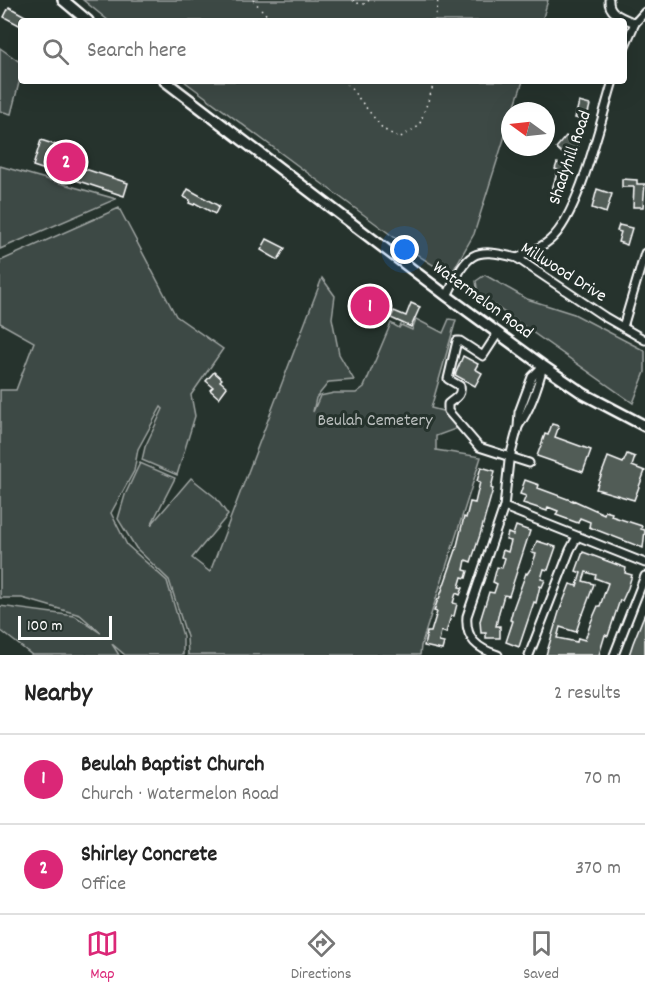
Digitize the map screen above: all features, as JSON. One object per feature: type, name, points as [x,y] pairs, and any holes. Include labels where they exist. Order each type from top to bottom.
[{"type":"main road","points":[[63,0],[84,18]]},
{"type":"main road","name":"Watermelon Road","points":[[169,84],[447,296],[543,366],[584,394],[644,422]]},
{"type":"street","points":[[609,0],[612,11],[625,18]]},
{"type":"street","points":[[627,41],[635,23],[645,12]]},
{"type":"street","points":[[627,19],[635,23]]},
{"type":"street","name":"Shadyhill Road","points":[[517,258],[549,241],[560,229],[572,207],[594,148],[612,84]]},
{"type":"street","name":"Millwood Drive","points":[[447,296],[465,262],[471,257],[485,252],[517,258],[605,317],[645,340]]},
{"type":"street","points":[[623,327],[645,253]]},
{"type":"street","points":[[498,333],[483,356],[457,341],[448,379],[460,386],[460,389],[457,398],[448,404],[448,411],[479,447],[529,463]]},
{"type":"street","points":[[498,655],[476,645],[467,632],[466,624],[504,507],[510,456],[518,427],[526,415],[543,366]]},
{"type":"street","points":[[504,507],[645,563]]},
{"type":"street","points":[[529,655],[577,537]]},
{"type":"street","points":[[614,655],[645,576]]},
{"type":"path","points":[[253,0],[269,18]]},
{"type":"path","points":[[353,0],[355,3],[366,4],[369,0]]},
{"type":"path","points":[[435,18],[438,0]]},
{"type":"path","points":[[346,84],[383,129],[399,138],[419,126],[433,84]]},
{"type":"green space","points":[[83,0],[548,0],[543,18],[105,18]]},
{"type":"green space","points":[[0,48],[18,61],[19,84],[11,114],[0,111]]},
{"type":"green space","points":[[188,84],[522,84],[516,102],[501,102],[501,148],[474,234],[450,276],[422,258]]},
{"type":"green space","points":[[0,166],[116,199],[0,249]]},
{"type":"green space","points":[[119,208],[176,316],[223,349],[191,395],[195,416],[177,475],[142,460],[145,447],[163,409],[161,407],[138,449],[134,471],[111,513],[127,545],[167,581],[183,636],[183,655],[125,655],[112,644],[119,655],[32,655],[0,630],[0,606],[75,616],[101,633],[80,615],[22,598],[0,598],[0,390],[16,390],[34,342],[0,323],[0,261]]},
{"type":"green space","points":[[485,275],[527,299],[574,314],[645,351],[645,372],[633,403],[478,294],[476,281]]},
{"type":"green space","name":"Beulah Cemetery","points":[[322,278],[335,296],[332,318],[339,354],[354,380],[329,382],[316,398],[313,412],[320,396],[334,393],[356,393],[364,387],[391,323],[399,328],[401,325],[412,330],[416,319],[443,333],[449,319],[456,320],[431,408],[446,412],[458,428],[436,436],[436,450],[481,457],[420,655],[188,655],[187,637],[169,580],[136,548],[118,519],[125,495],[140,463],[175,478],[151,525],[191,478],[216,498],[228,515],[192,558],[210,572]]},
{"type":"building","points":[[9,7],[27,17],[18,18],[18,24],[4,17]]},
{"type":"building","points":[[579,102],[590,105],[586,121],[575,118]]},
{"type":"building","points":[[566,136],[578,146],[568,158],[556,148]]},
{"type":"building","points":[[41,140],[86,155],[82,168],[128,183],[124,196],[33,166]]},
{"type":"building","points":[[557,163],[569,166],[561,192],[552,189],[558,170],[555,169]]},
{"type":"building","points":[[622,179],[637,180],[637,184],[645,184],[643,207],[633,207],[634,187],[622,187]]},
{"type":"building","points":[[188,189],[219,206],[215,214],[195,203],[194,205],[189,203],[190,200],[184,197]]},
{"type":"building","points":[[597,189],[612,194],[606,213],[592,208]]},
{"type":"building","points":[[619,225],[632,228],[627,245],[618,242],[621,232],[617,231]]},
{"type":"building","points":[[267,239],[285,248],[278,260],[261,250]]},
{"type":"building","points":[[370,294],[380,299],[369,319],[360,313]]},
{"type":"building","points":[[411,303],[420,307],[411,327],[391,318],[394,311],[406,316]]},
{"type":"building","points":[[463,356],[478,364],[475,369],[482,373],[475,386],[455,375]]},
{"type":"building","points":[[214,372],[227,387],[219,398],[210,390],[213,387],[206,381]]},
{"type":"building","points":[[552,424],[559,426],[555,437],[591,450],[583,472],[537,456],[545,434],[548,435]]},
{"type":"building","points":[[627,454],[635,457],[632,466],[645,471],[634,500],[596,489],[608,457],[623,463]]},
{"type":"building","points":[[481,467],[495,471],[491,488],[493,489],[480,535],[471,562],[466,560],[464,570],[468,571],[466,578],[462,577],[459,587],[463,588],[460,595],[456,593],[453,603],[457,604],[454,616],[451,616],[446,633],[441,631],[439,642],[444,643],[442,650],[424,646],[427,632],[431,632],[437,612],[434,611],[456,550],[464,517],[466,518],[470,502],[475,503]]},
{"type":"building","points":[[525,480],[539,485],[538,488],[604,514],[605,511],[612,513],[611,516],[642,526],[641,529],[645,530],[643,548],[589,527],[590,522],[580,518],[578,523],[556,515],[558,511],[548,507],[547,511],[523,503],[526,496],[520,494]]},
{"type":"building","points":[[516,526],[530,531],[509,596],[504,595],[499,612],[496,626],[500,626],[500,638],[486,638],[486,633],[481,633],[480,621],[489,592],[494,593],[497,584],[493,582],[497,567],[502,568],[505,558],[501,557],[503,550],[508,552],[511,541],[506,540],[508,533],[513,535]]},
{"type":"building","points":[[537,541],[556,547],[548,570],[544,569],[541,579],[545,580],[542,587],[540,586],[519,647],[506,642],[513,621],[510,620],[513,609],[526,573],[531,568],[536,554],[532,553]]},
{"type":"building","points":[[583,552],[626,568],[625,573],[632,575],[622,601],[620,600],[608,636],[605,635],[599,655],[546,655],[570,584],[577,586],[581,573],[576,571]],"holes":[[[586,572],[596,575],[595,578],[608,583],[585,640],[578,638],[577,642],[557,638],[560,627],[576,632],[594,584],[583,581]]]},
{"type":"building","points":[[645,613],[645,655],[629,655],[633,643]]},
{"type":"place","name":"Shirley Concrete","points":[[66,162]]},
{"type":"place","name":"Beulah Baptist Church","points":[[370,306]]}]
